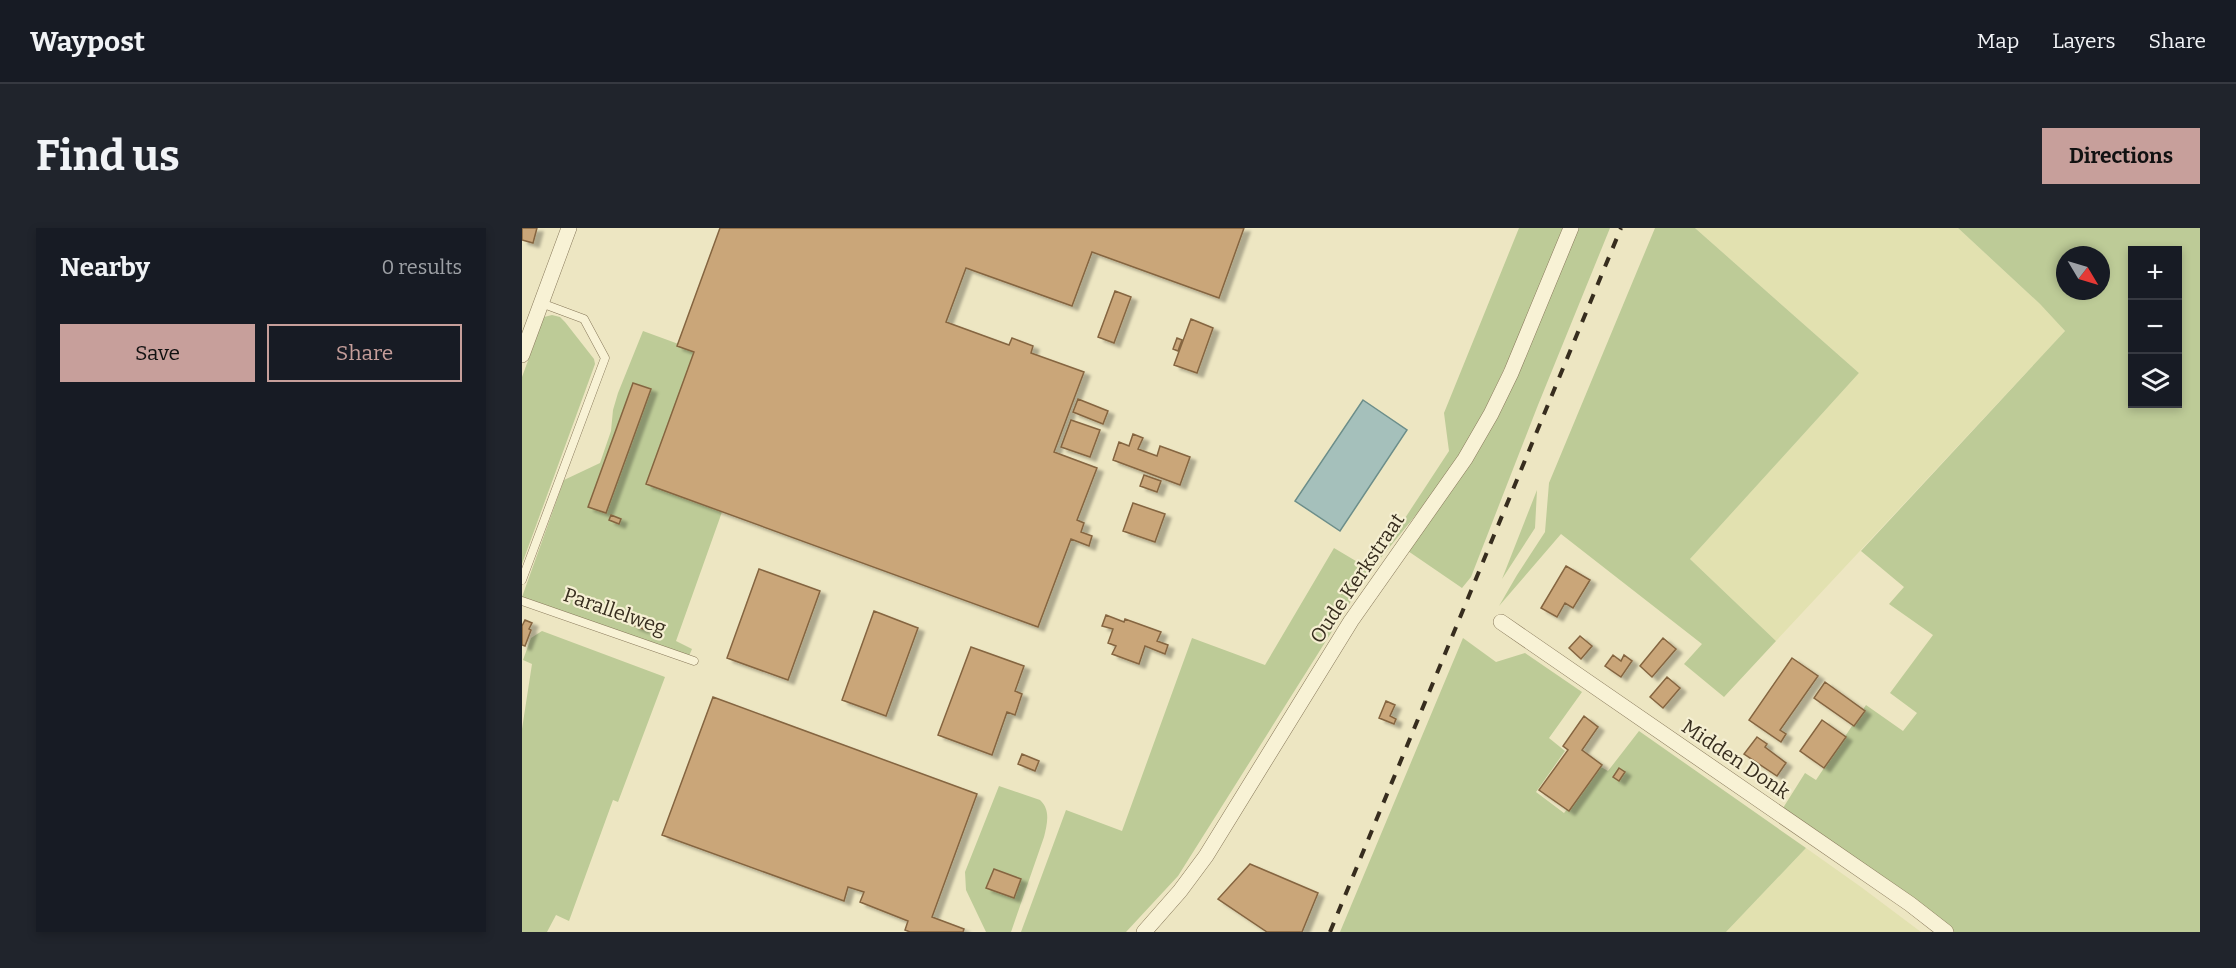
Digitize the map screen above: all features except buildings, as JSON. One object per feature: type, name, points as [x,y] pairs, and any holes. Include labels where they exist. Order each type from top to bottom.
[{"type":"street","points":[[522,355],[569,228]]},
{"type":"street","name":"Oude Kerkstraat","points":[[1144,932],[1180,891],[1206,856],[1351,621],[1465,459],[1511,374],[1571,228]]},
{"type":"street","name":"Midden Donk","points":[[1501,622],[1910,904],[1946,932]]},
{"type":"lane","points":[[522,580],[605,358],[584,319],[541,303]]},
{"type":"lane","name":"Parallelweg","points":[[522,601],[694,661]]},
{"type":"green space","points":[[1519,228],[1563,228],[1518,340],[1475,430],[1438,488],[1372,569],[1449,451],[1444,413]]},
{"type":"green space","points":[[1578,228],[1610,228],[1471,577],[1462,588],[1408,551],[1446,499],[1502,409]]},
{"type":"green space","points":[[1655,228],[1695,228],[1859,373],[1690,559],[1776,641],[1724,697],[1684,664],[1702,644],[1561,534],[1499,606],[1545,532],[1549,483]]},
{"type":"green space","points":[[1695,228],[1958,228],[2040,304],[2065,331],[1776,641],[1690,559],[1859,373]]},
{"type":"green space","points":[[1958,228],[2200,228],[2200,932],[1953,932],[1783,808],[1805,773],[1816,780],[1866,705],[1903,731],[1917,713],[1890,693],[1933,635],[1889,604],[1904,587],[1861,551],[2065,331],[2040,304]]},
{"type":"green space","points":[[552,315],[560,317],[565,322],[594,359],[595,364],[522,564],[522,377],[544,317]]},
{"type":"green space","points":[[643,331],[695,350],[647,484],[722,512],[676,641],[692,649],[689,656],[522,597],[564,480],[600,463],[611,431],[613,410],[618,393]]},
{"type":"green space","points":[[1537,490],[1535,528],[1502,579]]},
{"type":"green space","points":[[1334,548],[1371,570],[1178,876],[1126,932],[1021,932],[1066,810],[1122,831],[1192,638],[1265,665]]},
{"type":"green space","points":[[542,631],[665,677],[618,802],[613,800],[569,921],[556,915],[547,932],[522,932],[522,729],[532,664],[523,660],[531,638]]},
{"type":"green space","points":[[1463,638],[1496,662],[1525,653],[1582,692],[1549,738],[1565,751],[1536,792],[1564,813],[1601,767],[1608,771],[1639,731],[1806,848],[1726,932],[1340,932]]},
{"type":"green space","points":[[999,786],[1040,800],[1046,808],[1047,822],[1044,837],[1011,932],[986,932],[966,890],[965,872]]},
{"type":"green space","points":[[1806,848],[1861,887],[1921,932],[1726,932]]},
{"type":"water","points":[[1363,400],[1407,430],[1340,531],[1295,501]]},
{"type":"railway","points":[[1330,932],[1621,228]]}]
